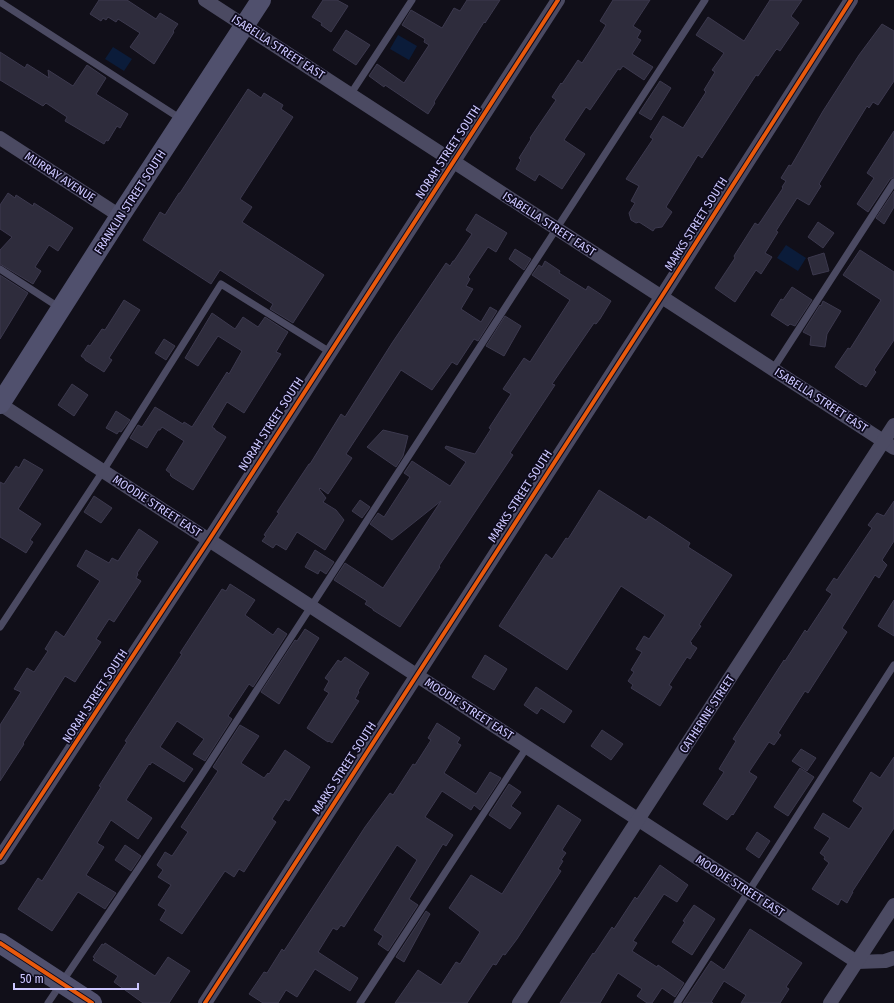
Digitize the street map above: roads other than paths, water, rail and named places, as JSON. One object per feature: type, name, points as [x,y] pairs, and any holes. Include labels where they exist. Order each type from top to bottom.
[{"type":"street","name":"ISABELLA STREET EAST","points":[[205,0],[889,444]]},
{"type":"street","name":"FRANKLIN STREET SOUTH","points":[[0,404],[120,216],[262,0]]},
{"type":"street","name":"NORAH STREET SOUTH","points":[[0,858],[209,540],[558,0]]},
{"type":"street","name":"MARKS STREET SOUTH","points":[[205,1003],[662,296],[851,0]]},
{"type":"street","name":"MURRAY AVENUE","points":[[0,138],[120,216]]},
{"type":"street","name":"MOODIE STREET EAST","points":[[0,404],[857,962]]},
{"type":"street","name":"CATHERINE STREET","points":[[519,1003],[638,820],[889,444],[894,425]]},
{"type":"street","points":[[830,1003],[894,905]]},
{"type":"street","points":[[0,943],[92,1003]]},
{"type":"street","points":[[857,962],[886,961],[894,958]]},
{"type":"lane","points":[[350,95],[412,0]]},
{"type":"lane","points":[[48,1003],[199,779],[705,0]]},
{"type":"lane","points":[[0,2],[183,120]]},
{"type":"lane","points":[[773,369],[894,182]]},
{"type":"lane","points":[[0,269],[61,309]]},
{"type":"lane","points":[[0,627],[103,471],[221,284],[330,352]]},
{"type":"lane","points":[[677,1003],[750,892],[894,665]]},
{"type":"lane","points":[[360,1003],[527,747]]},
{"type":"water","points":[[398,35],[417,46],[409,60],[390,49]]},
{"type":"water","points":[[113,47],[132,59],[124,71],[105,59]]},
{"type":"water","points":[[786,245],[806,258],[798,271],[777,258]]}]
